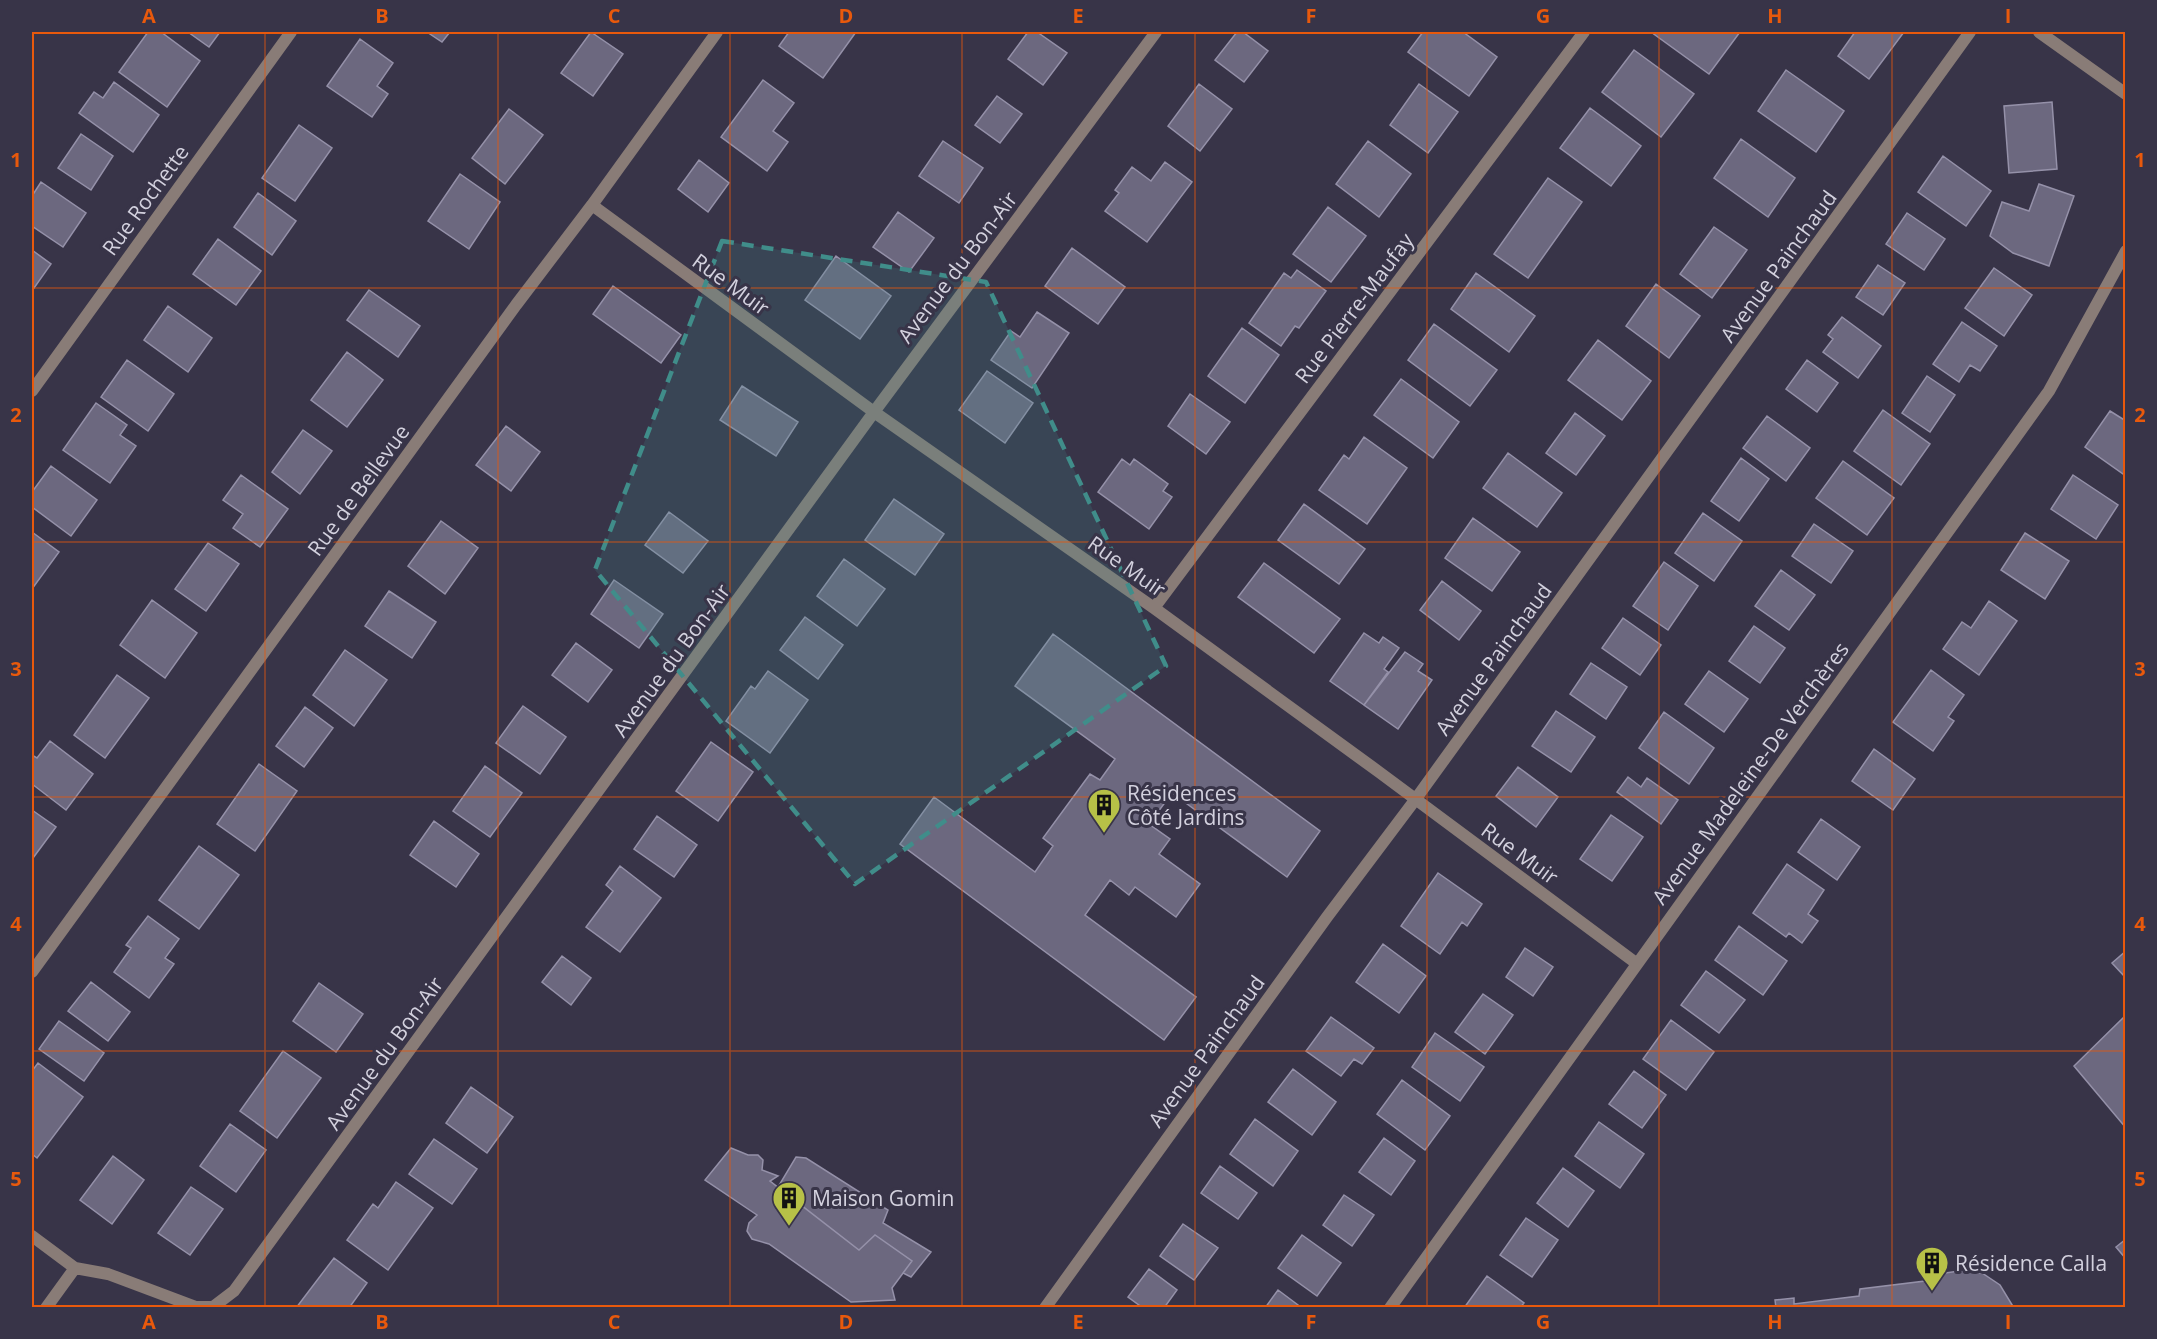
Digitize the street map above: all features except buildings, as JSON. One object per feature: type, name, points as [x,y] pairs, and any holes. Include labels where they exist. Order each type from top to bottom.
[{"type":"street","name":"Rue Rochette","points":[[32,392],[291,32]]},
{"type":"street","name":"Rue de Bellevue","points":[[32,972],[717,32]]},
{"type":"street","name":"Avenue du Bon-Air","points":[[213,1307],[234,1291],[874,412],[1156,32]]},
{"type":"street","name":"Rue Pierre-Maufay","points":[[1154,608],[1584,32]]},
{"type":"street","name":"Avenue Painchaud","points":[[1045,1308],[1970,32]]},
{"type":"street","points":[[2039,32],[2126,94]]},
{"type":"street","name":"Rue Muir","points":[[592,205],[874,412],[1154,608],[1636,963]]},
{"type":"street","name":"Avenue Madeleine-De Verchères","points":[[1390,1308],[2049,391],[2126,251]]},
{"type":"street","points":[[32,1236],[75,1268],[108,1274],[196,1307],[213,1307]]},
{"type":"street","points":[[46,1308],[75,1268]]},
{"type":"highlighted area","points":[[722,241],[986,282],[1166,666],[855,884],[595,570]]},
{"type":"place","name":"Résidences Côté Jardins","points":[[1104,834]]},
{"type":"place","name":"Maison Gomin","points":[[789,1227]]},
{"type":"place","name":"Résidence Calla","points":[[1932,1292]]}]
